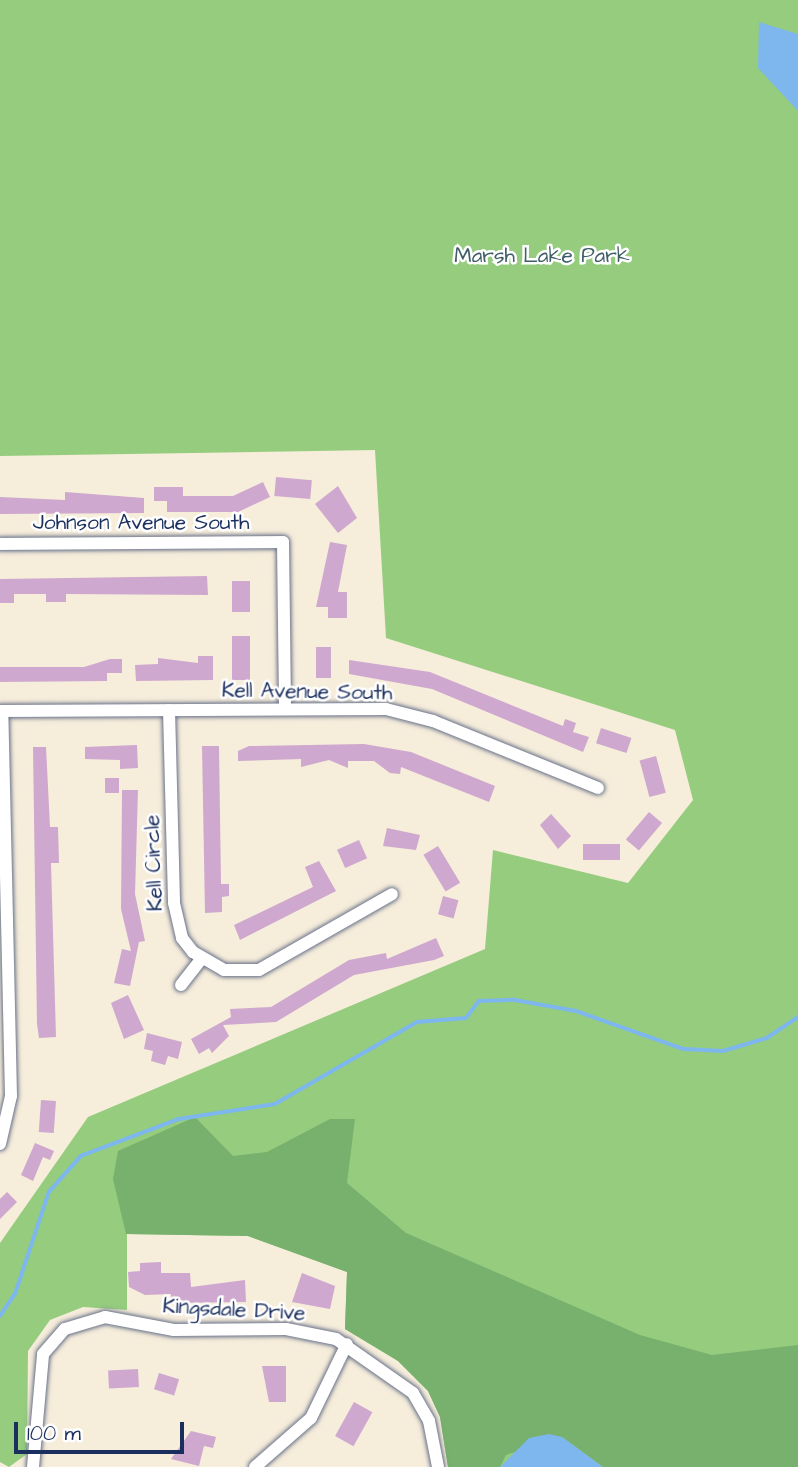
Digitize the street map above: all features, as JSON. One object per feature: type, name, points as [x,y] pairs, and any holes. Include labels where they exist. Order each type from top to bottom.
[{"type":"street","name":"Johnson Avenue South","points":[[0,544],[283,541],[285,709]]},
{"type":"street","name":"Kell Avenue South","points":[[1,711],[285,709],[410,714],[598,788]]},
{"type":"street","name":"Kell Circle","points":[[169,710],[174,903],[182,938],[201,958]]},
{"type":"street","points":[[0,1144],[11,1096],[1,711]]},
{"type":"street","points":[[181,985],[201,958],[224,970],[259,970],[392,894]]},
{"type":"street","name":"Kingsdale Drive","points":[[33,1467],[38,1369],[53,1340],[78,1321],[105,1317],[174,1330],[286,1329],[347,1344],[413,1392],[429,1421],[438,1467]]},
{"type":"street","points":[[255,1467],[311,1418],[347,1344]]},
{"type":"green space","name":"Marsh Lake Park","points":[[0,0],[798,0],[798,1467],[448,1467],[440,1417],[428,1391],[398,1361],[345,1329],[347,1272],[248,1236],[127,1234],[127,1310],[83,1307],[50,1320],[28,1351],[27,1454],[9,1467],[0,1462],[0,1243],[88,1117],[485,949],[493,850],[628,883],[693,800],[675,730],[386,638],[375,450],[0,456]]},
{"type":"green space","points":[[195,1117],[233,1156],[267,1152],[330,1119],[355,1119],[347,1183],[406,1233],[640,1335],[712,1355],[798,1345],[798,1467],[603,1467],[562,1437],[506,1455],[500,1467],[448,1467],[440,1417],[428,1391],[398,1361],[345,1329],[347,1272],[248,1236],[126,1234],[113,1179],[118,1151]]},
{"type":"water","points":[[759,22],[798,34],[798,111],[758,68]]},
{"type":"water","points":[[549,1434],[562,1437],[603,1467],[500,1467],[529,1438]]},
{"type":"building","points":[[276,477],[312,480],[310,499],[274,496]]},
{"type":"building","points":[[263,482],[270,497],[238,512],[167,512],[167,501],[154,501],[154,487],[183,487],[183,496],[233,496]]},
{"type":"building","points":[[338,486],[357,518],[338,533],[315,504]]},
{"type":"building","points":[[65,492],[144,498],[144,513],[0,514],[0,497],[65,500]]},
{"type":"building","points":[[330,542],[347,545],[338,592],[347,592],[347,618],[328,618],[328,607],[316,607]]},
{"type":"building","points":[[207,576],[208,595],[66,594],[66,602],[46,602],[46,594],[14,594],[14,603],[0,603],[0,579]]},
{"type":"building","points":[[232,581],[250,581],[250,612],[232,612]]},
{"type":"building","points":[[232,636],[250,636],[250,680],[232,680]]},
{"type":"building","points":[[316,647],[331,647],[331,678],[316,678]]},
{"type":"building","points":[[198,656],[213,656],[213,680],[136,681],[135,665],[158,664],[158,658],[198,663]]},
{"type":"building","points":[[110,659],[122,659],[122,673],[107,673],[107,681],[0,682],[0,667],[84,667]]},
{"type":"building","points":[[349,660],[430,672],[563,726],[565,719],[576,723],[573,732],[589,737],[583,752],[432,689],[349,674]]},
{"type":"building","points":[[601,728],[631,738],[626,753],[596,743]]},
{"type":"building","points":[[364,744],[411,752],[495,786],[489,802],[401,767],[400,774],[390,773],[374,761],[348,761],[348,768],[329,760],[301,767],[301,759],[238,761],[238,751],[249,746]]},
{"type":"building","points":[[137,745],[138,768],[120,769],[120,760],[85,759],[85,747]]},
{"type":"building","points":[[202,746],[219,746],[221,884],[229,884],[229,896],[222,897],[222,912],[205,913]]},
{"type":"building","points":[[33,747],[46,747],[50,827],[58,827],[59,863],[51,863],[56,1037],[39,1038],[37,1024]]},
{"type":"building","points":[[656,756],[666,793],[649,797],[640,760]]},
{"type":"building","points":[[105,778],[119,778],[119,793],[105,793]]},
{"type":"building","points":[[122,790],[138,790],[135,894],[145,941],[139,942],[130,986],[114,983],[122,949],[131,951],[121,909]]},
{"type":"building","points":[[649,812],[662,823],[639,851],[626,840]]},
{"type":"building","points":[[551,814],[571,836],[558,849],[540,825]]},
{"type":"building","points":[[387,828],[420,835],[416,850],[383,846]]},
{"type":"building","points":[[359,840],[367,858],[345,868],[337,850]]},
{"type":"building","points":[[583,844],[620,844],[620,860],[583,860]]},
{"type":"building","points":[[438,846],[460,883],[446,892],[423,855]]},
{"type":"building","points":[[319,861],[336,891],[240,940],[234,925],[313,887],[305,867]]},
{"type":"building","points":[[443,896],[458,900],[454,918],[438,914]]},
{"type":"building","points":[[436,938],[444,956],[354,975],[276,1022],[223,1025],[229,1036],[212,1053],[209,1048],[199,1054],[191,1039],[231,1017],[230,1009],[271,1007],[349,960],[386,953],[387,959]]},
{"type":"building","points":[[128,995],[144,1030],[124,1039],[111,1003]]},
{"type":"building","points":[[147,1033],[182,1042],[178,1059],[168,1056],[165,1065],[151,1061],[153,1051],[144,1049]]},
{"type":"building","points":[[41,1100],[56,1101],[54,1133],[39,1132]]},
{"type":"building","points":[[35,1143],[54,1151],[50,1160],[43,1157],[33,1181],[21,1175]]},
{"type":"building","points":[[7,1192],[17,1202],[0,1219],[0,1199]]},
{"type":"building","points":[[161,1262],[161,1273],[190,1273],[191,1287],[245,1280],[246,1302],[171,1303],[171,1294],[145,1295],[129,1287],[128,1272],[140,1271],[140,1263]]},
{"type":"building","points":[[302,1273],[335,1286],[330,1309],[292,1302]]},
{"type":"building","points":[[262,1366],[286,1366],[286,1402],[269,1402]]},
{"type":"building","points":[[138,1369],[139,1387],[109,1389],[108,1371]]},
{"type":"building","points":[[159,1373],[179,1379],[174,1395],[154,1389]]},
{"type":"building","points":[[354,1402],[372,1412],[353,1446],[335,1436]]},
{"type":"building","points":[[191,1431],[216,1437],[213,1448],[204,1446],[199,1466],[171,1459]]},
{"type":"waterway","points":[[0,1316],[15,1294],[49,1192],[81,1156],[179,1119],[275,1104],[417,1022],[466,1018],[479,1001],[515,1000],[576,1011],[684,1049],[723,1051],[767,1038],[798,1017]]}]
